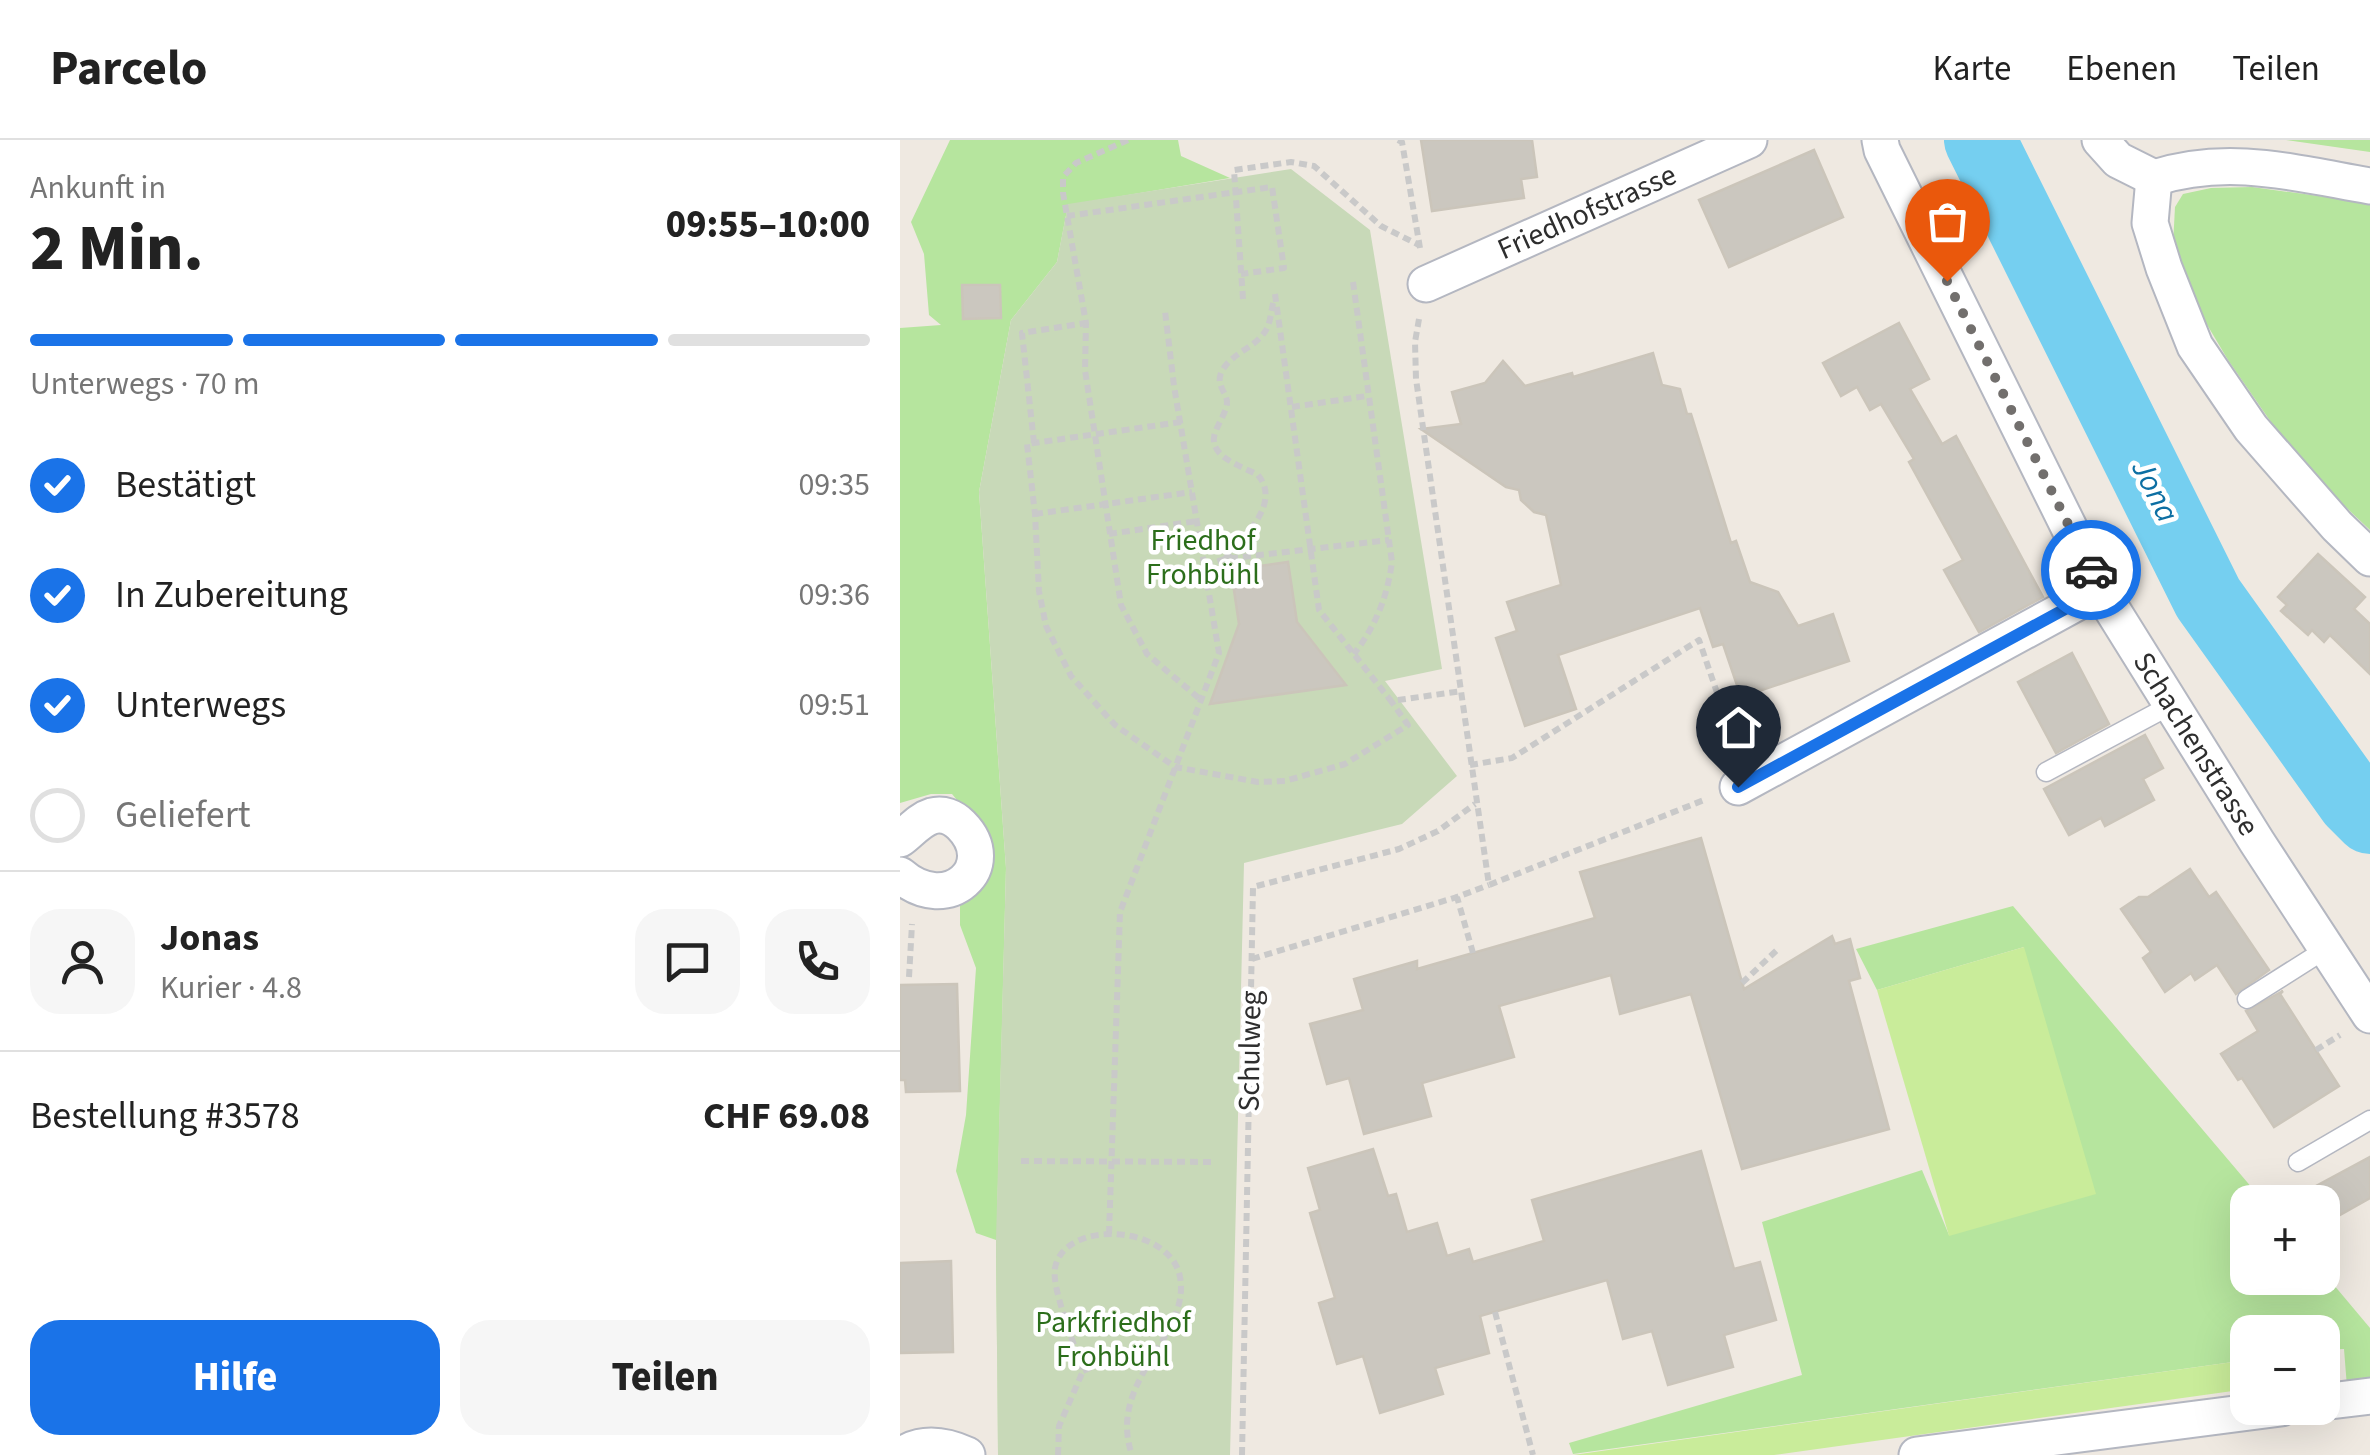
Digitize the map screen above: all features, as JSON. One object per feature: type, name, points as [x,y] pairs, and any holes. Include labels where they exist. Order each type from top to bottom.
[{"type":"street","name":"Friedhofstrasse","points":[[1426,284],[1749,140]]},
{"type":"street","name":"Schachenstrasse","points":[[1880,140],[2100,590],[2326,950],[2360,1021]]},
{"type":"street","points":[[2100,140],[2106,150],[2132,170],[2154,178],[2212,164],[2370,186]]},
{"type":"street","points":[[2154,178],[2150,223],[2195,346],[2251,428],[2370,558]]},
{"type":"street","points":[[1743,785],[2100,590]]},
{"type":"street","points":[[900,840],[936,814],[954,818],[972,836],[972,873],[957,886],[940,893],[907,881]]},
{"type":"street","points":[[2340,1400],[2370,1396]]},
{"type":"street","points":[[1917,1455],[2230,1414]]},
{"type":"street","points":[[902,1455],[929,1445],[967,1455]]},
{"type":"lane","points":[[2046,772],[2171,705]]},
{"type":"lane","points":[[2248,999],[2326,950]]},
{"type":"lane","points":[[2298,1162],[2370,1120]]},
{"type":"path","points":[[1128,140],[1076,163],[1062,177],[1086,324],[1085,370],[1121,605],[1147,654],[1201,700]]},
{"type":"path","points":[[1403,140],[1416,222]]},
{"type":"path","points":[[1243,299],[1234,170],[1303,162],[1328,177],[1382,226],[1420,246]]},
{"type":"path","points":[[1067,216],[1272,187],[1284,268],[1241,274]]},
{"type":"path","points":[[1353,282],[1392,562],[1388,592],[1373,628],[1354,654]]},
{"type":"path","points":[[1426,284],[1415,342],[1416,379],[1489,884]]},
{"type":"path","points":[[1180,422],[1026,444],[1039,591],[1046,626],[1071,676],[1115,725],[1176,767],[1258,782],[1311,776],[1344,764],[1408,725],[1319,610],[1275,294],[1266,332],[1230,361],[1220,376],[1228,405],[1214,438],[1215,445],[1220,454],[1258,474],[1265,493],[1262,515],[1225,559]]},
{"type":"path","points":[[1108,1234],[1120,912],[1219,653],[1165,312]]},
{"type":"path","points":[[1034,443],[1022,334],[1086,324]]},
{"type":"path","points":[[1292,407],[1367,396]]},
{"type":"path","points":[[1035,514],[1192,492]]},
{"type":"path","points":[[1109,534],[1197,522]]},
{"type":"path","points":[[1205,565],[1225,559],[1389,540]]},
{"type":"path","points":[[1252,959],[1458,897],[1743,785],[1699,640],[1512,758],[1470,766]]},
{"type":"path","points":[[1391,700],[1462,690]]},
{"type":"path","name":"Schulweg","points":[[1242,1455],[1253,887],[1399,849],[1438,831],[1475,804]]},
{"type":"path","points":[[907,881],[910,978]]},
{"type":"path","points":[[1458,897],[1473,954]]},
{"type":"path","points":[[1742,983],[1778,950]]},
{"type":"path","points":[[2316,1050],[2360,1021]]},
{"type":"path","points":[[1021,1162],[1216,1162]]},
{"type":"path","points":[[1083,1371],[1059,1300],[1055,1266],[1061,1253],[1086,1239],[1108,1234],[1140,1237],[1160,1245],[1180,1277],[1177,1308],[1159,1347],[1140,1374],[1127,1413],[1127,1440],[1132,1455]]},
{"type":"path","points":[[1495,1312],[1534,1455]]},
{"type":"path","points":[[1058,1455],[1059,1426],[1083,1371],[1107,1360],[1159,1347]]},
{"type":"green space","points":[[950,140],[1178,140],[1181,156],[1230,178],[1068,205],[1057,262],[1011,320],[979,492],[1006,868],[997,1220],[998,1455],[996,1240],[976,1233],[956,1171],[966,1115],[976,968],[960,925],[960,891],[993,866],[981,829],[952,794],[931,794],[900,803],[900,328],[941,325],[929,315],[924,254],[911,222]]},
{"type":"green space","points":[[2286,140],[2370,140],[2370,152]]},
{"type":"green space","name":"Friedhof Frohbühl","points":[[1291,169],[1370,230],[1442,669],[1385,681],[1457,776],[1402,824],[1244,863],[1230,1455],[998,1455],[996,1240],[1006,868],[979,492],[1011,320],[1057,262],[1068,204]]},
{"type":"green space","points":[[2252,187],[2370,203],[2370,530],[2300,464],[2228,360],[2190,296],[2173,245],[2175,207],[2183,194],[2211,188]]},
{"type":"green space","points":[[2013,906],[2250,1185],[2230,1185],[2230,1295],[2340,1292],[2370,1328],[2370,1382],[2347,1387],[2344,1349],[2340,1349],[2340,1315],[2230,1315],[2230,1362],[1573,1454],[1569,1443],[1802,1375],[1762,1222],[1922,1170],[1949,1235],[2024,947],[1877,990],[1856,949]]},
{"type":"green space","points":[[2024,947],[2096,1194],[1949,1236],[1877,990]]},
{"type":"green space","points":[[2230,1362],[2230,1391],[1774,1455],[1573,1455]]},
{"type":"building","points":[[1421,140],[1532,140],[1537,177],[1521,179],[1524,198],[1432,211]]},
{"type":"building","points":[[1814,150],[1843,217],[1729,267],[1699,200]]},
{"type":"building","points":[[962,285],[1000,285],[1001,318],[963,319]]},
{"type":"building","points":[[1899,323],[1929,379],[1910,389],[1942,444],[1956,436],[2043,597],[1979,632],[1944,570],[1963,560],[1909,462],[1914,459],[1881,404],[1870,410],[1857,387],[1841,396],[1823,363]]},
{"type":"building","points":[[1653,353],[1662,385],[1680,389],[1687,414],[1691,414],[1731,543],[1736,541],[1750,582],[1778,592],[1798,626],[1833,614],[1849,661],[1741,697],[1723,644],[1713,647],[1700,608],[1558,655],[1576,709],[1525,726],[1496,638],[1517,631],[1507,602],[1561,585],[1546,515],[1534,512],[1521,500],[1519,490],[1506,487],[1421,429],[1461,424],[1452,392],[1485,383],[1503,361],[1525,386],[1572,373],[1573,377]]},
{"type":"building","points":[[2318,554],[2365,597],[2354,609],[2370,624],[2370,674],[2330,635],[2324,642],[2312,630],[2308,635],[2281,611],[2287,605],[2278,597]]},
{"type":"building","points":[[1288,562],[1297,622],[1346,685],[1210,704],[1239,624],[1231,570]]},
{"type":"building","points":[[2072,653],[2109,724],[2056,753],[2018,682]]},
{"type":"building","points":[[2145,735],[2163,768],[2143,779],[2154,800],[2105,826],[2101,818],[2069,835],[2044,789]]},
{"type":"building","points":[[1701,838],[1744,989],[1832,936],[1835,944],[1850,939],[1860,978],[1849,981],[1889,1129],[1742,1169],[1691,994],[1620,1014],[1611,975],[1499,1006],[1514,1057],[1422,1083],[1431,1116],[1364,1134],[1349,1078],[1327,1084],[1310,1024],[1363,1010],[1354,979],[1417,961],[1417,969],[1595,918],[1580,872]]},
{"type":"building","points":[[2190,869],[2209,897],[2216,892],[2269,970],[2236,994],[2217,965],[2195,980],[2191,973],[2165,992],[2143,958],[2151,952],[2121,909],[2139,897],[2148,897]]},
{"type":"building","points":[[957,984],[960,1091],[906,1092],[905,1080],[900,1080],[900,985]]},
{"type":"building","points":[[2283,991],[2280,994],[2339,1086],[2274,1127],[2221,1054],[2258,1031],[2246,1011]]},
{"type":"building","points":[[1373,1149],[1388,1196],[1396,1194],[1407,1232],[1437,1223],[1447,1256],[1469,1249],[1473,1262],[1544,1241],[1532,1200],[1701,1151],[1734,1269],[1760,1262],[1776,1320],[1724,1335],[1733,1367],[1668,1385],[1652,1331],[1623,1339],[1607,1280],[1480,1316],[1489,1353],[1435,1368],[1443,1394],[1380,1413],[1363,1356],[1337,1364],[1319,1303],[1335,1298],[1310,1213],[1320,1210],[1308,1168]]},
{"type":"building","points":[[2370,1157],[2370,1198],[2340,1215],[2340,1185],[2318,1185]]},
{"type":"building","points":[[951,1261],[953,1352],[900,1353],[900,1263]]},
{"type":"waterway","name":"Jona","points":[[1980,140],[2208,598],[2353,801],[2370,818]]},
{"type":"way so far","points":[[1947,281],[2091,570]]},
{"type":"route","points":[[1738,787],[2100,590],[2091,570]]},
{"type":"park label","name":"Parkfriedhof Frohbühl","points":[[1113,1339]]}]
